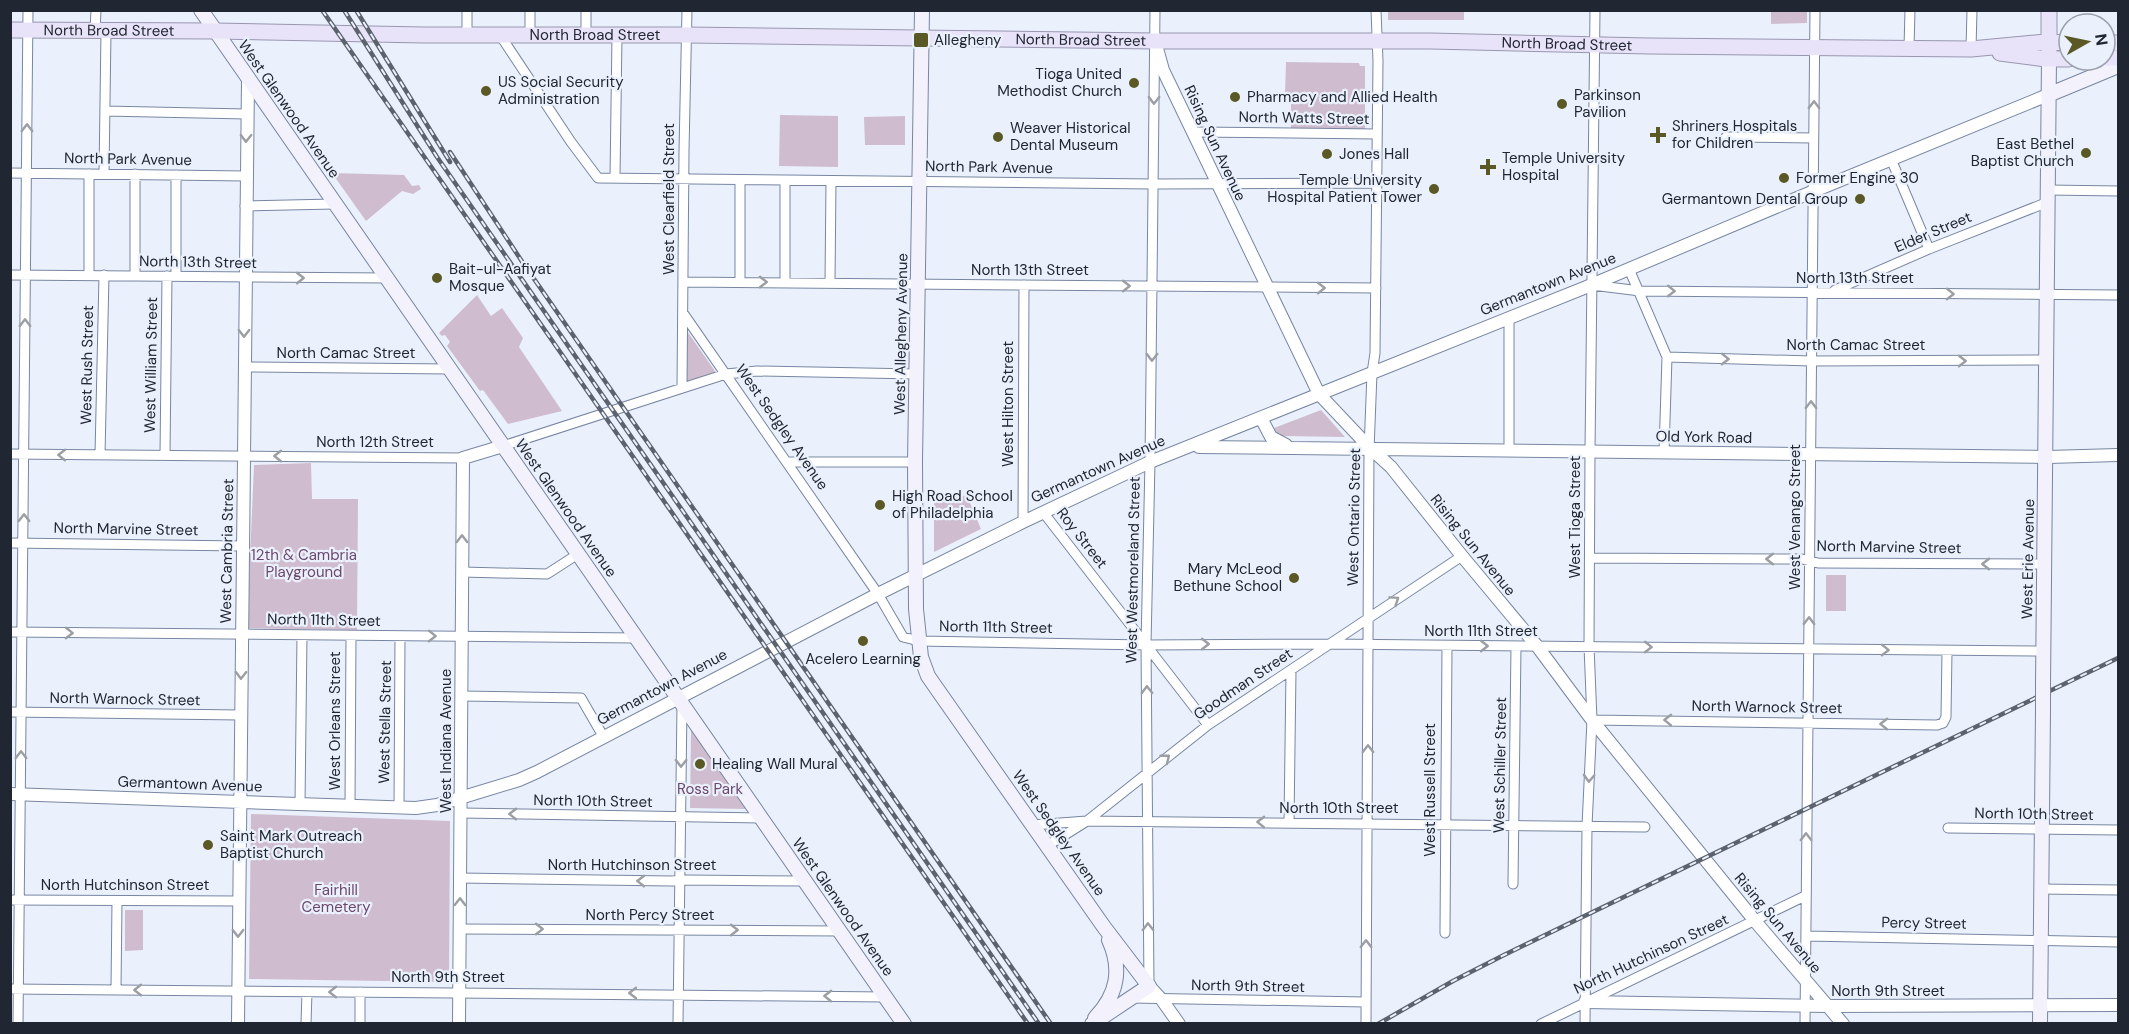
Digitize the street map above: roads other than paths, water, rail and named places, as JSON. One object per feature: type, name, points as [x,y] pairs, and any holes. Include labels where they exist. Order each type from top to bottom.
[{"type":"main road","name":"West Glenwood Avenue","points":[[201,10],[904,1023]]},
{"type":"main road","name":"West Allegheny Avenue","points":[[921,657],[916,609],[915,462],[922,10]]},
{"type":"main road","points":[[2049,10],[2049,59]]},
{"type":"main road","name":"North Broad Street","points":[[10,30],[1377,41],[1971,49],[2057,42]]},
{"type":"main road","name":"North Broad Street","points":[[1971,49],[2057,59]]},
{"type":"main road","name":"West Erie Avenue","points":[[2040,1023],[2049,59]]},
{"type":"main road","name":"Germantown Avenue","points":[[2048,95],[2118,66]]},
{"type":"main road","name":"West Sedgley Avenue","points":[[921,657],[928,676],[1104,927],[1149,986]]},
{"type":"main road","points":[[1091,1023],[1113,992],[1118,973],[1104,927]]},
{"type":"main road","points":[[1091,1023],[1149,986]]},
{"type":"street","points":[[18,1023],[15,989],[16,794],[22,712],[28,10]]},
{"type":"street","points":[[96,10],[100,31],[105,111],[104,174]]},
{"type":"street","points":[[467,10],[467,35]]},
{"type":"street","points":[[530,10],[530,35]]},
{"type":"street","points":[[586,10],[586,36]]},
{"type":"street","name":"West Clearfield Street","points":[[682,388],[687,10]]},
{"type":"street","name":"West Westmoreland Street","points":[[1149,986],[1146,645],[1153,286],[1155,10]]},
{"type":"street","name":"West Ontario Street","points":[[1365,1023],[1370,448],[1376,288],[1376,10]]},
{"type":"street","name":"West Tioga Street","points":[[1585,1023],[1587,826],[1592,720],[1589,646],[1595,10]]},
{"type":"street","name":"West Venango Street","points":[[1805,1023],[1815,10]]},
{"type":"street","points":[[1909,48],[1910,10]]},
{"type":"street","points":[[1971,49],[1972,10]]},
{"type":"street","name":"North Park Avenue","points":[[500,35],[598,178],[1153,184],[1377,183]]},
{"type":"street","points":[[615,178],[617,35]]},
{"type":"street","name":"Rising Sun Avenue","points":[[1155,41],[1163,70],[1319,394],[1370,448],[1391,466],[1755,921],[1843,1023]]},
{"type":"street","name":"West Cambria Street","points":[[238,1023],[245,176],[248,80]]},
{"type":"street","name":"Germantown Avenue","points":[[16,794],[300,805],[428,807],[537,772],[603,736],[680,701],[878,594],[1150,462],[1592,285],[2048,95]]},
{"type":"street","points":[[105,111],[246,114]]},
{"type":"street","name":"North Watts Street","points":[[1194,132],[1377,134]]},
{"type":"street","points":[[1726,137],[1813,138]]},
{"type":"street","points":[[1891,159],[1929,249]]},
{"type":"street","name":"North Park Avenue","points":[[10,172],[245,176]]},
{"type":"street","points":[[89,174],[89,275]]},
{"type":"street","points":[[135,174],[135,276]]},
{"type":"street","name":"West William Street","points":[[165,455],[176,175]]},
{"type":"street","points":[[740,180],[740,282]]},
{"type":"street","points":[[784,282],[785,180]]},
{"type":"street","points":[[830,283],[831,181]]},
{"type":"street","points":[[2048,196],[2118,191]]},
{"type":"street","name":"Elder Street","points":[[1830,292],[2048,196]]},
{"type":"street","points":[[245,206],[334,204]]},
{"type":"street","points":[[1629,269],[1666,357],[1664,452]]},
{"type":"street","name":"North 13th Street","points":[[10,275],[386,278]]},
{"type":"street","name":"West Rush Street","points":[[100,455],[104,275]]},
{"type":"street","name":"North 13th Street","points":[[683,282],[1376,288]]},
{"type":"street","name":"West Hilton Street","points":[[1023,522],[1024,285]]},
{"type":"street","name":"North 13th Street","points":[[1592,285],[1640,291],[2118,295]]},
{"type":"street","name":"West Sedgley Avenue","points":[[683,313],[878,594],[903,637],[919,641]]},
{"type":"street","points":[[1509,317],[1509,450]]},
{"type":"street","name":"North Camac Street","points":[[1666,357],[1811,361],[2046,360]]},
{"type":"street","name":"North Camac Street","points":[[244,367],[448,369]]},
{"type":"street","points":[[726,374],[758,371],[917,374]]},
{"type":"street","name":"North 12th Street","points":[[10,454],[462,458],[726,374]]},
{"type":"street","points":[[1261,418],[1271,437],[1289,447]]},
{"type":"street","name":"Old York Road","points":[[1185,448],[1289,447],[2045,457],[2118,455]]},
{"type":"street","name":"West Indiana Avenue","points":[[459,1023],[462,458]]},
{"type":"street","points":[[788,462],[915,462]]},
{"type":"street","name":"Roy Street","points":[[1043,512],[1208,724]]},
{"type":"street","name":"North Marvine Street","points":[[10,543],[242,546]]},
{"type":"street","points":[[462,572],[547,574],[578,554]]},
{"type":"street","name":"Goodman Street","points":[[1047,846],[1087,821],[1208,724],[1461,556]]},
{"type":"street","name":"North Marvine Street","points":[[1590,558],[1802,559],[1818,563],[2044,564]]},
{"type":"street","name":"North 11th Street","points":[[10,632],[636,638]]},
{"type":"street","points":[[300,805],[302,635]]},
{"type":"street","name":"West Orleans Street","points":[[350,806],[351,636]]},
{"type":"street","name":"West Stella Street","points":[[399,808],[400,636]]},
{"type":"street","name":"North 11th Street","points":[[919,641],[1146,645],[1368,644],[2044,651]]},
{"type":"street","name":"West Russell Street","points":[[1445,933],[1447,646]]},
{"type":"street","name":"West Schiller Street","points":[[1513,885],[1516,646]]},
{"type":"street","name":"North Warnock Street","points":[[1592,720],[1937,725],[1942,723],[1946,717],[1947,651]]},
{"type":"street","points":[[1289,823],[1291,670]]},
{"type":"street","points":[[461,696],[581,698],[603,736]]},
{"type":"street","points":[[678,1023],[680,701]]},
{"type":"street","name":"North Warnock Street","points":[[10,712],[240,715]]},
{"type":"street","name":"North 10th Street","points":[[461,813],[761,818]]},
{"type":"street","name":"North 10th Street","points":[[1033,825],[1087,821],[1147,821],[1645,827]]},
{"type":"street","name":"North 10th Street","points":[[1948,828],[2118,830]]},
{"type":"street","name":"North Hutchinson Street","points":[[460,878],[804,881]]},
{"type":"street","points":[[2042,889],[2118,890]]},
{"type":"street","name":"North Hutchinson Street","points":[[1541,1023],[1805,896]]},
{"type":"street","name":"North Hutchinson Street","points":[[15,900],[239,901]]},
{"type":"street","points":[[116,989],[117,901]]},
{"type":"street","name":"North Percy Street","points":[[459,929],[840,931]]},
{"type":"street","name":"Percy Street","points":[[1806,936],[2041,940]]},
{"type":"street","points":[[2041,940],[2118,942]]},
{"type":"street","name":"West Sedgley Avenue","points":[[1149,986],[1179,1023]]},
{"type":"street","name":"North 9th Street","points":[[15,989],[886,997]]},
{"type":"street","points":[[306,1023],[307,992]]},
{"type":"street","points":[[360,992],[360,1023]]},
{"type":"street","name":"North 9th Street","points":[[1131,998],[1366,1002]]},
{"type":"street","name":"North 9th Street","points":[[1585,1002],[1805,1006],[2118,1005]]},
{"type":"railway","points":[[322,10],[1028,1024]]},
{"type":"railway","points":[[344,10],[437,157],[1039,1024]]},
{"type":"railway","points":[[356,10],[450,162]]},
{"type":"railway","points":[[450,152],[523,263],[1051,1024]]},
{"type":"railway","points":[[1378,1024],[1504,955],[2118,658]]},
{"type":"place","name":"Allegheny","points":[[921,40]]},
{"type":"place","name":"Tioga United Methodist Church","points":[[1134,83]]},
{"type":"place","name":"US Social Security Administration","points":[[486,91]]},
{"type":"place","name":"Pharmacy and Allied Health","points":[[1235,97]]},
{"type":"place","name":"Parkinson Pavilion","points":[[1562,104]]},
{"type":"place","name":"Shriners Hospitals for Children","points":[[1658,135]]},
{"type":"place","name":"Weaver Historical Dental Museum","points":[[998,137]]},
{"type":"place","name":"East Bethel Baptist Church","points":[[2086,153]]},
{"type":"place","name":"Jones Hall","points":[[1327,154]]},
{"type":"place","name":"Temple University Hospital","points":[[1488,167]]},
{"type":"place","name":"Former Engine 30","points":[[1784,178]]},
{"type":"place","name":"Temple University Hospital Patient Tower","points":[[1434,189]]},
{"type":"place","name":"Germantown Dental Group","points":[[1860,199]]},
{"type":"place","name":"Bait-ul-Aafiyat Mosque","points":[[437,278]]},
{"type":"place","name":"High Road School of Philadelphia","points":[[880,505]]},
{"type":"place","name":"Mary McLeod Bethune School","points":[[1294,578]]},
{"type":"place","name":"Acelero Learning","points":[[863,641]]},
{"type":"place","name":"Healing Wall Mural","points":[[700,764]]},
{"type":"place","name":"Saint Mark Outreach Baptist Church","points":[[208,845]]},
{"type":"park label","name":"12th & Cambria Playground","points":[[304,564]]},
{"type":"park label","name":"Ross Park","points":[[710,789]]},
{"type":"park label","name":"Fairhill Cemetery","points":[[336,898]]}]
